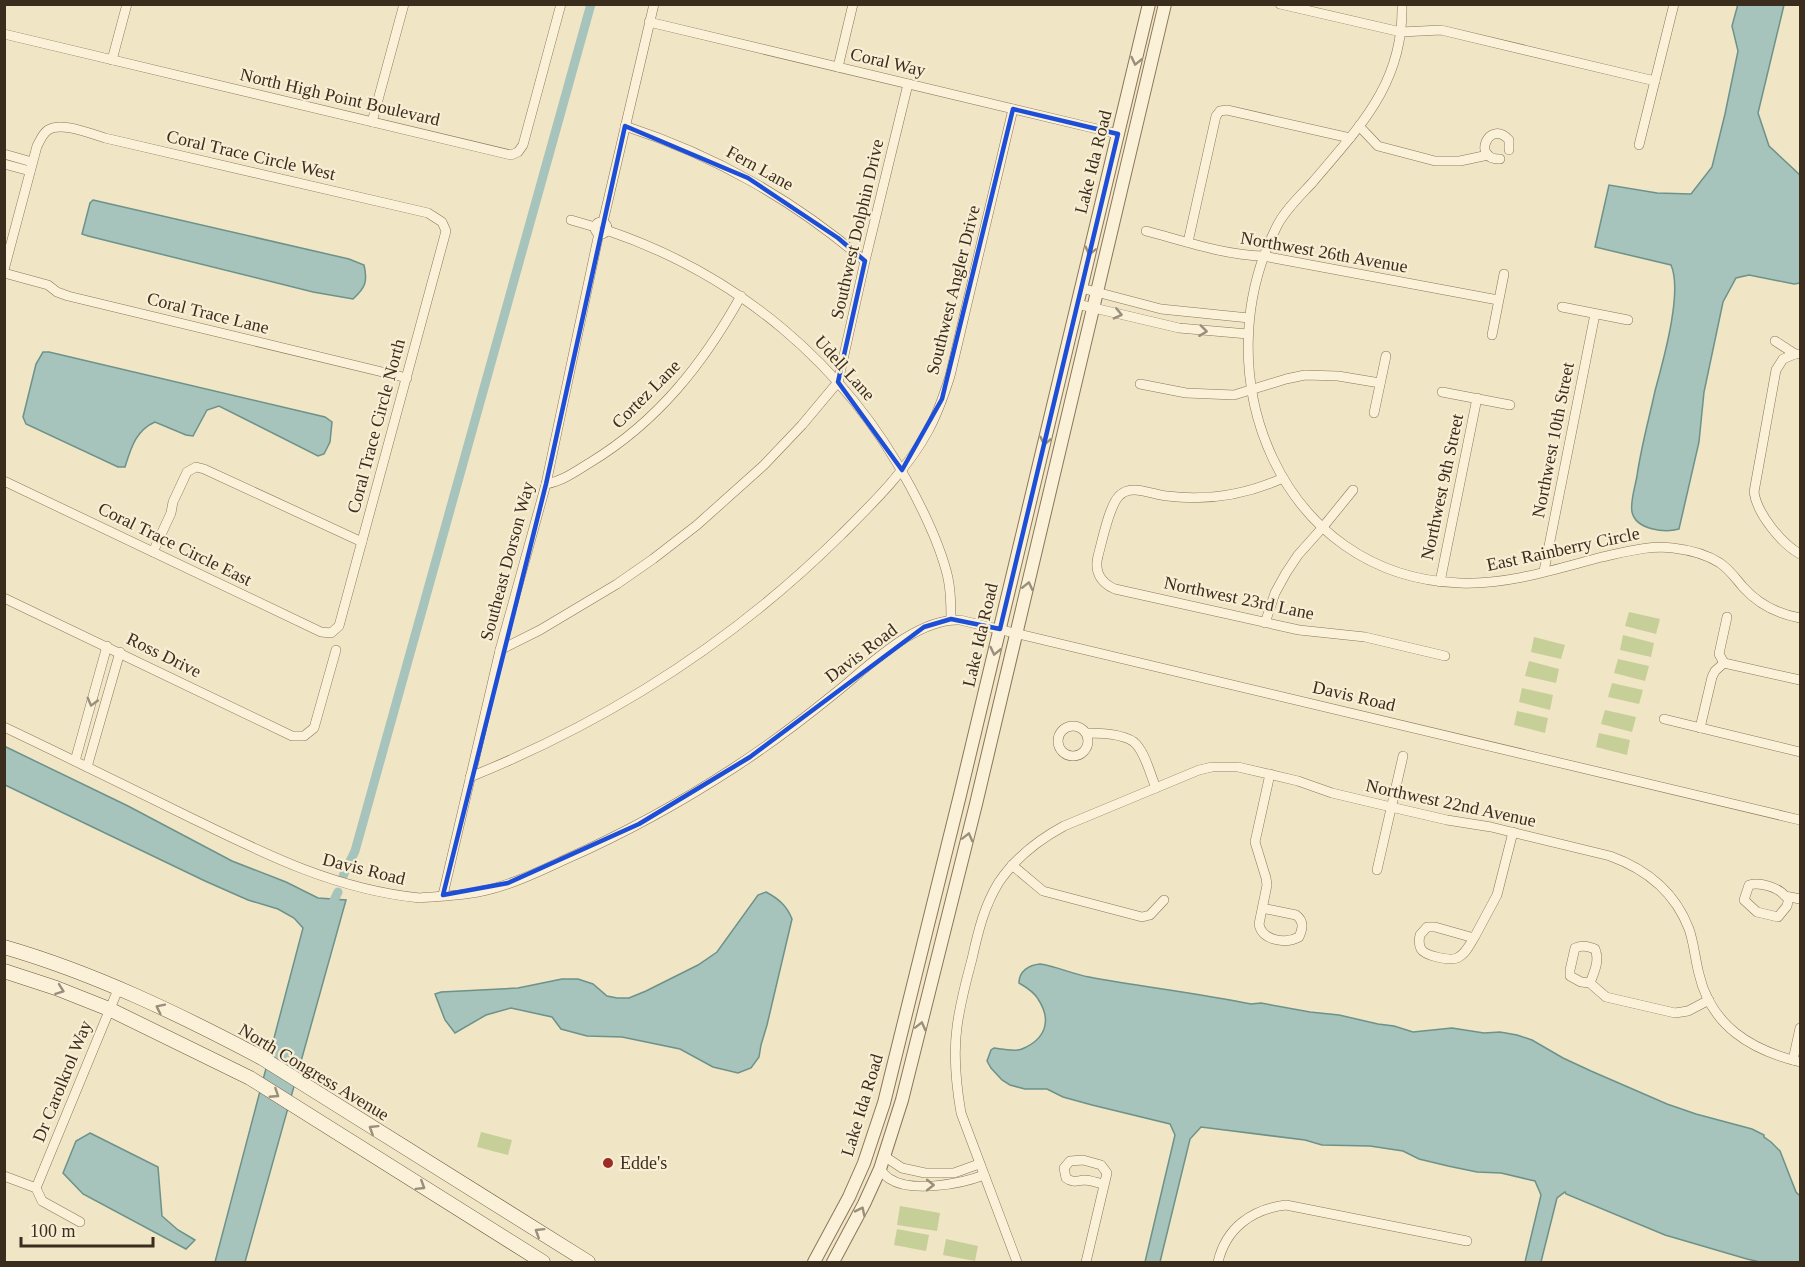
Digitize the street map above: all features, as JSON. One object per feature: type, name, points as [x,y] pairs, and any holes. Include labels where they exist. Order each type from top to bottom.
[{"type":"main road","name":"North Congress Avenue","points":[[4,947],[64,966],[118,987],[262,1058],[588,1263]]},
{"type":"main road","points":[[4,971],[109,1009],[250,1078],[543,1263]]},
{"type":"main road","points":[[385,1164],[425,1161]]},
{"type":"street","points":[[112,60],[127,4]]},
{"type":"street","points":[[372,122],[404,4]]},
{"type":"street","name":"North High Point Boulevard","points":[[4,34],[511,155],[518,152],[522,145],[561,4]]},
{"type":"street","name":"Southeast Dorson Way","points":[[443,896],[500,650],[546,484],[601,228],[654,4]]},
{"type":"street","points":[[838,67],[853,4]]},
{"type":"street","name":"Lake Ida Road","points":[[814,1263],[849,1197],[878,1125],[941,874],[1149,4]]},
{"type":"street","name":"Lake Ida Road","points":[[833,1263],[850,1234],[880,1169],[902,1100],[1017,633],[1165,4]]},
{"type":"street","points":[[1280,4],[1401,32],[1441,30],[1655,81]]},
{"type":"street","name":"East Rainberry Circle","points":[[1402,4],[1401,32],[1394,61],[1377,103],[1281,219],[1263,256],[1256,279],[1249,318],[1248,366],[1263,435],[1283,478],[1296,498],[1323,527],[1352,550],[1394,571],[1440,582],[1488,583],[1637,549],[1653,547],[1684,549],[1699,553],[1721,564],[1763,604],[1788,616],[1800,618]]},
{"type":"street","points":[[1639,145],[1674,4]]},
{"type":"street","name":"Coral Way","points":[[650,22],[1119,134]]},
{"type":"street","name":"Southwest Dolphin Drive","points":[[838,382],[908,84]]},
{"type":"street","name":"Southwest Angler Drive","points":[[470,777],[587,723],[707,649],[752,615],[823,553],[902,470],[925,436],[942,399],[1013,109]]},
{"type":"street","points":[[1188,242],[1216,116],[1220,111],[1227,110],[1350,138]]},
{"type":"street","name":"Coral Trace Circle West","points":[[31,166],[41,137],[47,130],[57,126],[428,213],[438,218],[445,226]]},
{"type":"street","name":"Fern Lane","points":[[625,126],[682,147],[748,178],[809,216],[865,261]]},
{"type":"street","points":[[1359,126],[1378,146],[1435,161],[1460,162],[1488,156],[1500,159]]},
{"type":"street","points":[[1488,156],[1485,148],[1486,141],[1495,134],[1506,137],[1510,144],[1509,150]]},
{"type":"street","points":[[4,154],[31,166]]},
{"type":"street","points":[[4,164],[31,166]]},
{"type":"street","points":[[4,272],[31,166]]},
{"type":"street","name":"Udell Lane","points":[[571,220],[631,238],[691,266],[741,296],[792,336],[838,382],[875,428],[902,470],[929,525],[948,577],[951,619]]},
{"type":"street","name":"Coral Trace Circle North","points":[[332,633],[339,626],[445,237],[445,226]]},
{"type":"street","name":"Northwest 26th Avenue","points":[[1146,231],[1248,256],[1263,256],[1498,300]]},
{"type":"street","name":"Coral Trace Lane","points":[[4,272],[48,285],[68,296],[407,378]]},
{"type":"street","points":[[1492,335],[1504,274]]},
{"type":"street","points":[[1081,288],[1161,309],[1249,318]]},
{"type":"street","name":"Cortez Lane","points":[[546,484],[558,482],[602,456],[648,419],[688,377],[706,354],[741,296]]},
{"type":"street","points":[[1077,304],[1179,328],[1248,334]]},
{"type":"street","points":[[1562,307],[1628,320]]},
{"type":"street","name":"Northwest 10th Street","points":[[1544,572],[1595,314]]},
{"type":"street","points":[[1775,342],[1797,354]]},
{"type":"street","points":[[1797,354],[1783,359],[1776,370],[1754,486],[1755,499],[1760,512],[1787,544],[1800,554]]},
{"type":"street","points":[[1374,413],[1386,356]]},
{"type":"street","points":[[1140,384],[1186,393],[1234,395],[1286,379],[1311,375],[1338,376],[1380,383]]},
{"type":"street","points":[[500,650],[540,630],[617,584],[698,525],[764,465],[838,382]]},
{"type":"street","name":"Northwest 9th Street","points":[[1442,392],[1510,405]]},
{"type":"street","name":"Northwest 9th Street","points":[[1440,582],[1477,398]]},
{"type":"street","points":[[153,552],[187,472],[196,467],[204,468],[362,542]]},
{"type":"street","name":"Northwest 23rd Lane","points":[[1283,478],[1255,489],[1210,498],[1164,496],[1129,490],[1118,497],[1113,506],[1097,560],[1097,572],[1100,578],[1115,589],[1265,623],[1299,630],[1365,636],[1445,656]]},
{"type":"street","name":"Coral Trace Circle East","points":[[4,482],[321,632],[332,633]]},
{"type":"street","points":[[1265,623],[1275,593],[1286,573],[1298,555],[1353,490]]},
{"type":"street","name":"Ross Drive","points":[[4,598],[292,736],[304,736],[317,722],[336,650]]},
{"type":"street","points":[[1727,616],[1719,654],[1724,663],[1800,680]]},
{"type":"street","name":"Davis Road","points":[[4,727],[295,867],[369,891],[420,898],[443,896],[482,891],[508,883],[589,849],[639,824],[750,757],[790,729],[912,634],[931,624],[951,619],[968,621],[1800,820]]},
{"type":"street","points":[[75,761],[107,646]]},
{"type":"street","points":[[87,767],[120,652]]},
{"type":"street","points":[[1700,728],[1712,677],[1724,663]]},
{"type":"street","points":[[1664,719],[1800,752]]},
{"type":"street","points":[[1086,733],[1101,732],[1132,741],[1140,750],[1156,788]]},
{"type":"street","points":[[1377,870],[1403,756]]},
{"type":"street","name":"Northwest 22nd Avenue","points":[[1017,1263],[961,1113],[955,1070],[957,1026],[982,917],[993,892],[1012,865],[1047,835],[1199,770],[1212,767],[1238,767],[1270,774],[1332,793],[1447,820],[1491,827],[1610,856],[1639,868],[1668,894],[1682,914],[1693,943],[1698,973],[1708,1000],[1726,1025],[1744,1040],[1764,1051],[1797,1061]]},
{"type":"street","points":[[1262,908],[1301,918],[1303,924],[1299,937],[1290,941],[1271,938],[1259,929],[1259,924],[1262,908],[1267,885],[1255,842],[1270,774]]},
{"type":"street","points":[[1474,938],[1435,927],[1427,927],[1420,935],[1419,942],[1424,952],[1445,958],[1454,959],[1466,951],[1474,938],[1497,895],[1513,832]]},
{"type":"street","points":[[1012,865],[1037,887],[1049,893],[1142,917],[1150,915],[1164,900]]},
{"type":"street","points":[[941,874],[950,888],[951,904]]},
{"type":"street","points":[[1789,897],[1778,917],[1757,912],[1744,900],[1749,885],[1755,883],[1781,890],[1785,896],[1800,899]]},
{"type":"street","points":[[1590,983],[1606,997],[1675,1013],[1688,1011],[1708,1000]]},
{"type":"street","name":"Dr Carolkrol Way","points":[[36,1188],[118,987]]},
{"type":"street","points":[[1797,1061],[1800,1028]]},
{"type":"street","points":[[878,1125],[876,1153],[880,1169],[892,1181],[907,1185],[936,1186],[958,1184],[984,1175]]},
{"type":"street","points":[[884,1156],[902,1168],[925,1173],[954,1173],[980,1164]]},
{"type":"street","points":[[4,1176],[36,1188],[42,1201],[80,1222]]},
{"type":"street","points":[[1086,1263],[1104,1184]]},
{"type":"street","points":[[1218,1263],[1223,1246],[1233,1231],[1262,1209],[1274,1206],[1292,1205],[1467,1241]]},
{"type":"highlighted area","points":[[1013,109],[1118,134],[1000,629],[951,619],[924,627],[750,757],[639,824],[508,883],[443,895],[546,484],[625,126],[748,178],[838,238],[865,261],[838,382],[902,470],[942,399]]},
{"type":"green space","points":[[1629,612],[1660,619],[1656,634],[1625,626]]},
{"type":"green space","points":[[1623,635],[1654,643],[1651,657],[1620,650]]},
{"type":"green space","points":[[1534,637],[1565,645],[1561,659],[1531,652]]},
{"type":"green space","points":[[1618,659],[1649,666],[1645,681],[1614,673]]},
{"type":"green space","points":[[1529,661],[1559,669],[1556,683],[1525,676]]},
{"type":"green space","points":[[1612,683],[1643,690],[1639,704],[1608,697]]},
{"type":"green space","points":[[1522,688],[1553,695],[1550,710],[1519,702]]},
{"type":"green space","points":[[1605,710],[1636,717],[1632,732],[1601,724]]},
{"type":"green space","points":[[1517,711],[1548,718],[1545,733],[1514,725]]},
{"type":"green space","points":[[1599,733],[1630,740],[1627,755],[1596,747]]},
{"type":"green space","points":[[481,1132],[512,1140],[508,1155],[477,1147]]},
{"type":"green space","points":[[900,1206],[940,1213],[937,1231],[897,1225]]},
{"type":"green space","points":[[897,1229],[929,1235],[926,1251],[894,1245]]},
{"type":"green space","points":[[946,1239],[978,1246],[975,1261],[943,1255]]},
{"type":"water","points":[[1738,4],[1784,5],[1758,113],[1769,146],[1800,175],[1800,283],[1794,284],[1749,275],[1736,278],[1723,302],[1704,392],[1699,442],[1679,529],[1666,531],[1652,529],[1639,523],[1635,518],[1632,504],[1643,444],[1667,345],[1675,292],[1674,277],[1671,265],[1595,247],[1609,185],[1657,193],[1691,194],[1712,167],[1738,51],[1732,26]]},
{"type":"water","points":[[93,200],[349,259],[364,265],[366,276],[364,284],[353,299],[313,292],[88,236],[82,234],[90,203]]},
{"type":"water","points":[[43,352],[325,417],[332,422],[330,442],[324,454],[318,456],[219,406],[207,410],[193,436],[155,422],[149,425],[135,440],[125,467],[118,467],[26,424],[23,417],[36,364]]},
{"type":"water","points":[[4,746],[128,806],[232,861],[286,882],[318,898],[346,900],[245,1262],[215,1262],[303,928],[294,918],[278,909],[248,900],[205,881],[5,785]]},
{"type":"water","points":[[766,892],[782,903],[792,919],[759,1057],[751,1068],[738,1073],[713,1067],[680,1049],[622,1037],[587,1036],[561,1029],[552,1017],[511,1008],[486,1015],[455,1033],[445,1020],[435,994],[518,988],[562,979],[578,979],[593,984],[607,996],[629,998],[698,965],[717,952],[758,895]]},
{"type":"water","points":[[1040,964],[1089,977],[1251,1004],[1261,1003],[1339,1015],[1413,1032],[1452,1028],[1484,1033],[1500,1032],[1532,1040],[1563,1058],[1667,1104],[1752,1129],[1764,1135],[1780,1151],[1796,1192],[1800,1196],[1800,1262],[1760,1262],[1665,1235],[1565,1192],[1557,1198],[1541,1262],[1525,1262],[1541,1195],[1535,1181],[1501,1173],[1477,1172],[1448,1166],[1419,1159],[1403,1151],[1370,1146],[1322,1145],[1305,1140],[1201,1127],[1190,1139],[1160,1262],[1145,1262],[1175,1135],[1170,1124],[1063,1097],[1047,1089],[1025,1089],[1010,1085],[1002,1080],[987,1061],[994,1048],[1019,1050],[1037,1040],[1041,1034],[1045,1021],[1042,1007],[1034,994],[1019,983],[1025,969]]},
{"type":"water","points":[[90,1133],[158,1167],[162,1216],[178,1230],[195,1240],[186,1249],[83,1194],[63,1173],[76,1141]]},
{"type":"waterway","points":[[343,876],[355,851],[591,4]]},
{"type":"waterway","points":[[329,911],[338,892]]},
{"type":"place","name":"Edde's","points":[[608,1163]]}]
